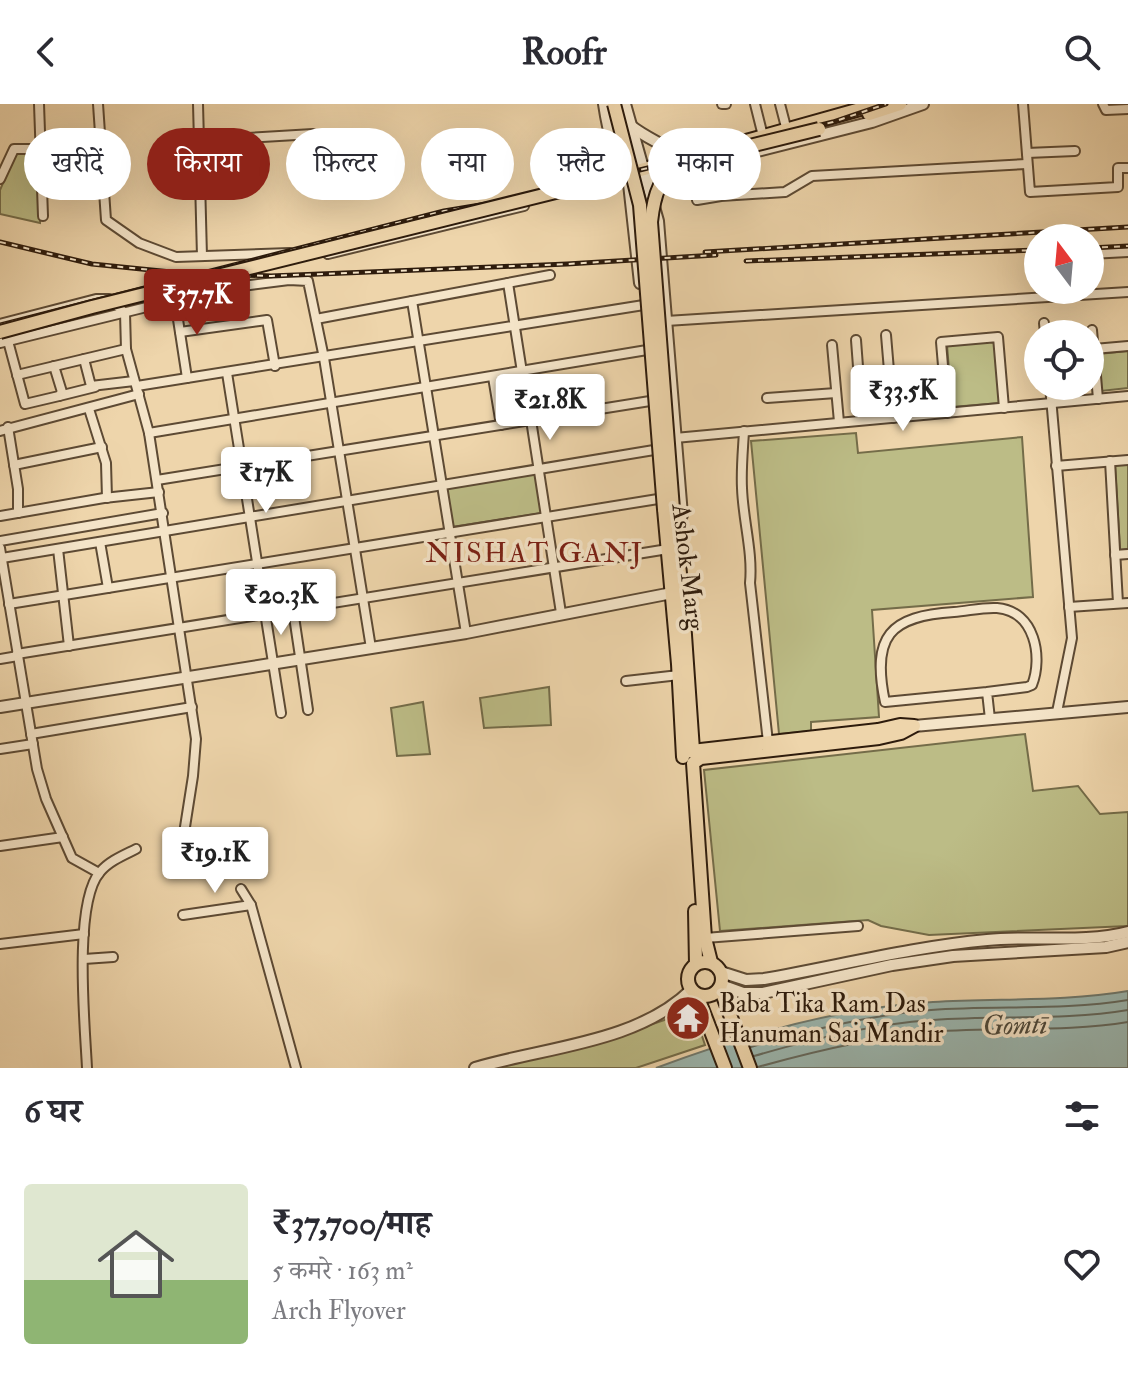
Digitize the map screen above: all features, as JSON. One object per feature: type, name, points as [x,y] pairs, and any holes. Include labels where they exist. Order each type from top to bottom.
[{"type":"main road","points":[[614,104],[640,205],[665,506],[671,533]]},
{"type":"main road","points":[[763,136],[878,104]]},
{"type":"main road","points":[[665,506],[651,222],[654,195],[672,169],[685,162],[819,129],[900,104]]},
{"type":"main road","points":[[632,177],[648,172]]},
{"type":"main road","points":[[3,339],[92,307],[530,198]]},
{"type":"main road","name":"Ashok Marg","points":[[671,533],[668,549],[688,751]]},
{"type":"main road","name":"Ashok Marg","points":[[671,533],[688,751],[696,964]]},
{"type":"main road","points":[[688,751],[900,725],[914,726]]},
{"type":"main road","points":[[750,1068],[705,938],[693,763],[701,758],[879,738],[901,733],[914,726]]},
{"type":"main road","points":[[711,962],[696,964],[688,976],[725,1068]]},
{"type":"main road","points":[[694,992],[712,995],[722,986]]},
{"type":"street","points":[[39,104],[40,128]]},
{"type":"street","points":[[98,104],[106,220],[139,243],[176,257],[290,253],[530,193]]},
{"type":"street","points":[[198,104],[198,128]]},
{"type":"street","name":"Ashok Marg","points":[[604,104],[608,128]]},
{"type":"street","name":"Ashok Marg","points":[[625,104],[658,221],[682,515],[671,533],[659,522],[665,506],[654,450],[643,305],[629,200]]},
{"type":"street","points":[[755,104],[763,136]]},
{"type":"street","points":[[780,104],[787,131]]},
{"type":"street","points":[[644,174],[858,126],[923,104]]},
{"type":"street","points":[[1023,104],[1030,192],[1118,187],[1118,168],[1128,168]]},
{"type":"street","points":[[1103,104],[1106,110],[1128,109]]},
{"type":"street","points":[[631,126],[648,140]]},
{"type":"street","points":[[0,179],[14,149],[24,149]]},
{"type":"street","points":[[1027,153],[1075,151]]},
{"type":"street","points":[[761,194],[785,192],[812,176],[1027,164]]},
{"type":"street","points":[[43,200],[43,216]]},
{"type":"street","points":[[200,200],[202,256]]},
{"type":"street","points":[[636,245],[659,241]]},
{"type":"street","points":[[1104,253],[1128,252]]},
{"type":"street","points":[[639,272],[662,270]]},
{"type":"street","points":[[316,319],[550,275]]},
{"type":"street","points":[[371,648],[324,358],[308,281],[289,280],[220,289],[3,339],[25,404],[95,387],[137,387],[275,366],[324,358],[515,326],[664,302]]},
{"type":"street","points":[[508,283],[522,372]]},
{"type":"street","points":[[1104,293],[1128,292]]},
{"type":"street","points":[[666,321],[1024,297]]},
{"type":"street","points":[[0,324],[96,299],[109,299],[125,313],[126,349],[149,433],[196,739],[182,846]]},
{"type":"street","points":[[175,300],[187,378]]},
{"type":"street","points":[[412,301],[466,633]]},
{"type":"street","points":[[180,332],[267,320],[275,366]]},
{"type":"street","points":[[886,335],[893,418]]},
{"type":"street","points":[[947,413],[941,342],[998,337],[1004,408]]},
{"type":"street","points":[[856,340],[862,420]]},
{"type":"street","points":[[832,345],[839,422]]},
{"type":"street","points":[[1104,348],[1128,346]]},
{"type":"street","points":[[149,433],[668,348]]},
{"type":"street","points":[[17,375],[126,349]]},
{"type":"street","points":[[84,359],[91,386],[95,387]]},
{"type":"street","points":[[54,366],[62,392],[59,396]]},
{"type":"street","points":[[227,373],[281,713]]},
{"type":"street","points":[[493,377],[501,425]]},
{"type":"street","points":[[18,513],[14,465],[4,429],[89,409],[90,405],[137,387]]},
{"type":"street","points":[[767,398],[836,393]]},
{"type":"street","points":[[1104,398],[1128,396]]},
{"type":"street","points":[[1052,400],[1072,638],[1057,712]]},
{"type":"street","points":[[675,438],[1086,400]]},
{"type":"street","points":[[157,480],[650,401]]},
{"type":"street","points":[[89,409],[106,463],[107,498]]},
{"type":"street","points":[[531,420],[561,613]]},
{"type":"street","points":[[744,431],[742,486],[768,742]]},
{"type":"street","points":[[14,465],[102,447]]},
{"type":"street","points":[[99,873],[72,858],[46,799],[25,703],[1,553],[58,549],[654,450]]},
{"type":"street","points":[[1056,466],[1128,460]]},
{"type":"street","points":[[1069,607],[1123,603],[1115,555],[1110,461]]},
{"type":"street","points":[[0,516],[159,492]]},
{"type":"street","points":[[9,604],[546,517],[665,506]]},
{"type":"street","points":[[0,541],[163,513]]},
{"type":"street","points":[[100,542],[108,588]]},
{"type":"street","points":[[58,549],[69,646]]},
{"type":"street","points":[[0,659],[668,549]]},
{"type":"street","points":[[1115,555],[1128,554]]},
{"type":"street","points":[[0,707],[466,633],[672,593]]},
{"type":"street","points":[[1000,608],[1014,614],[1027,624],[1035,640],[1038,670],[1032,685],[987,692],[885,702],[881,661],[886,640],[898,624],[924,614],[1000,608]]},
{"type":"street","points":[[293,610],[308,710]]},
{"type":"street","points":[[626,681],[679,675]]},
{"type":"street","points":[[987,692],[990,719]]},
{"type":"street","points":[[31,734],[192,707]]},
{"type":"street","points":[[914,726],[1128,707]]},
{"type":"street","points":[[0,749],[33,744]]},
{"type":"street","points":[[0,846],[63,837]]},
{"type":"street","points":[[87,1068],[83,920],[99,873],[117,858],[136,849]]},
{"type":"street","points":[[241,889],[251,905],[296,1068]]},
{"type":"street","points":[[183,915],[251,905]]},
{"type":"street","points":[[705,938],[858,926]]},
{"type":"street","points":[[722,986],[949,944],[1107,936],[1128,932]]},
{"type":"street","points":[[0,944],[84,934]]},
{"type":"street","points":[[722,986],[743,993],[763,993],[892,965],[953,956],[1106,947],[1128,942]]},
{"type":"street","points":[[84,959],[113,957]]},
{"type":"street","points":[[475,1068],[648,1022],[694,992]]},
{"type":"green space","points":[[16,153],[24,153],[24,200],[40,200],[40,223],[0,214],[0,190]]},
{"type":"green space","points":[[995,341],[1000,403],[952,407],[947,345]]},
{"type":"green space","points":[[1128,351],[1128,388],[1104,391],[1104,353]]},
{"type":"green space","points":[[856,433],[858,453],[1022,437],[1033,597],[872,610],[879,717],[811,722],[811,731],[779,734],[751,441]]},
{"type":"green space","points":[[1128,464],[1128,549],[1120,550],[1115,465]]},
{"type":"green space","points":[[536,473],[542,513],[452,527],[446,488]]},
{"type":"green space","points":[[549,687],[551,725],[484,728],[480,698]]},
{"type":"green space","points":[[423,702],[430,754],[397,756],[391,708]]},
{"type":"green space","points":[[1025,734],[1033,791],[1078,786],[1100,814],[1128,812],[1128,926],[929,935],[881,926],[868,920],[720,931],[704,770]]},
{"type":"green space","points":[[676,1016],[681,1032],[699,1027],[705,1045],[636,1068],[481,1068],[638,1029]]},
{"type":"water","name":"Gomtī","points":[[1128,991],[1128,1068],[656,1068],[757,1034],[863,1010],[933,1002],[1055,998]]},
{"type":"railway","points":[[0,325],[444,211],[535,196],[833,122],[886,104]]},
{"type":"railway","points":[[705,252],[1128,227]]},
{"type":"railway","points":[[0,242],[92,264],[181,273]]},
{"type":"railway","points":[[1104,247],[1128,246]]},
{"type":"railway","points":[[746,261],[1024,251]]},
{"type":"railway","points":[[221,274],[271,276],[716,255]]},
{"type":"place","name":"Baba Tika Ram Das Hanuman Sai Mandir","points":[[688,1018]]},
{"type":"district","name":"NISHAT GANJ","points":[[535,552]]}]
